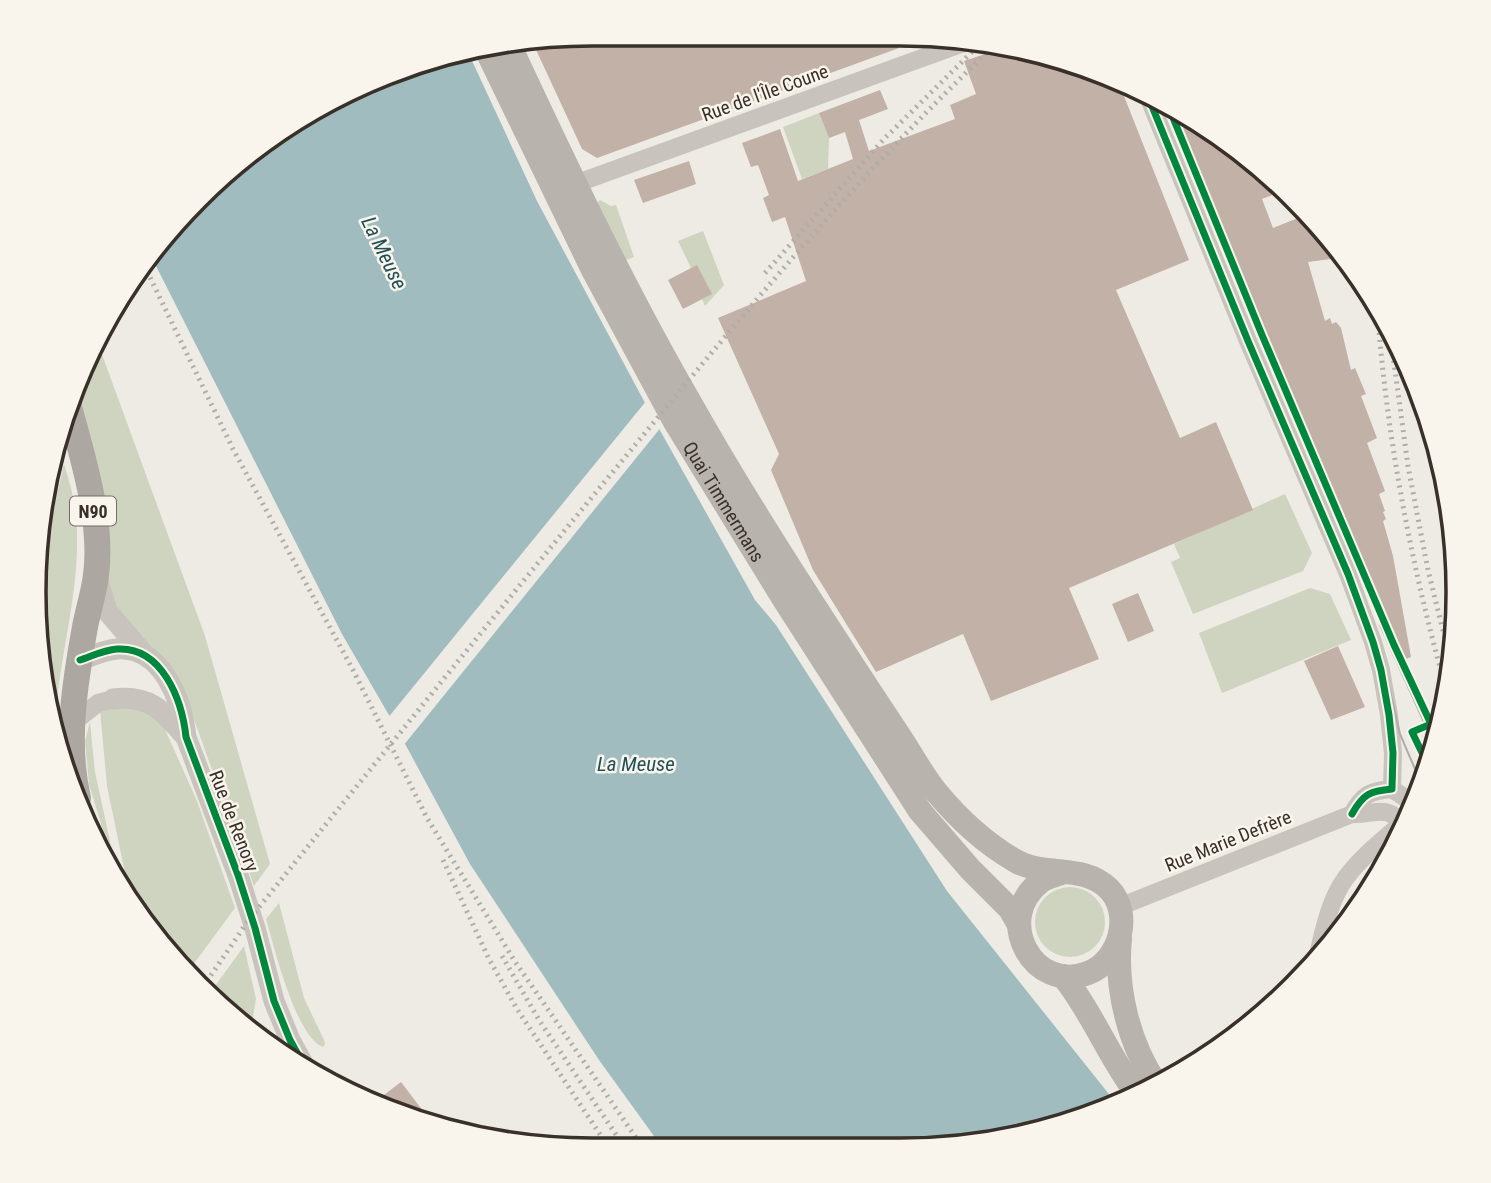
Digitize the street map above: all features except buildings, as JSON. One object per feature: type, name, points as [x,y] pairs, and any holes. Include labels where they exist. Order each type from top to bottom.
[{"type":"main road","name":"Quai Timmermans","points":[[512,51],[575,184],[692,406],[803,589],[936,792],[991,846],[1018,863],[1064,872]]},
{"type":"main road","name":"Quai Timmermans","points":[[489,55],[593,270],[682,434],[920,811],[970,869],[1010,909],[1018,923]]},
{"type":"main road","name":"N90","points":[[73,421],[93,510],[96,575],[79,666],[73,723],[73,763]]},
{"type":"main road","points":[[1121,937],[1109,959],[1088,974],[1063,976],[1040,967],[1023,948],[1018,923],[1024,899],[1041,881],[1064,872],[1089,875],[1110,890],[1119,907],[1122,926],[1119,976],[1124,1006],[1137,1048],[1151,1076]]},
{"type":"main road","points":[[1063,976],[1080,996],[1131,1086]]},
{"type":"street","name":"Rue de l'Île Coune","points":[[575,184],[949,48]]},
{"type":"street","points":[[1153,108],[1248,341],[1348,574],[1369,632],[1385,689],[1393,753],[1392,789]]},
{"type":"street","name":"Rue de Renory","points":[[96,575],[107,611],[142,652],[164,672],[184,719],[186,737],[256,928],[274,1001],[295,1050]]},
{"type":"street","points":[[79,666],[119,649],[142,652]]},
{"type":"street","name":"Rue de Renory","points":[[79,666],[92,691],[101,697],[133,698],[156,706],[186,737]]},
{"type":"street","points":[[73,723],[98,703],[113,699]]},
{"type":"street","points":[[1356,807],[1374,790],[1392,789],[1405,798]]},
{"type":"street","name":"Rue Marie Defrère","points":[[1119,907],[1356,807],[1366,814],[1381,810],[1396,817]]},
{"type":"street","points":[[1322,937],[1341,886],[1363,859],[1387,837]]},
{"type":"green space","points":[[819,113],[829,138],[828,169],[802,179],[783,127]]},
{"type":"green space","points":[[600,200],[611,206],[616,205],[634,257],[624,261],[597,203]]},
{"type":"green space","points":[[703,231],[724,285],[705,306],[702,299],[711,294],[697,266],[691,268],[678,241]]},
{"type":"green space","points":[[101,352],[205,636],[270,864],[254,886],[179,678],[119,614],[108,589],[98,468],[80,400]]},
{"type":"green space","points":[[64,464],[76,515],[77,558],[57,701],[47,627],[49,527]]},
{"type":"green space","points":[[1285,494],[1312,553],[1303,571],[1193,614],[1171,562],[1180,558],[1174,544]]},
{"type":"green space","points":[[1310,588],[1330,594],[1351,640],[1222,693],[1199,633]]},
{"type":"green space","points":[[116,702],[159,716],[197,801],[235,908],[193,965],[158,924],[125,874],[107,786],[100,710]]},
{"type":"green space","points":[[90,722],[95,772],[112,852],[106,840],[89,784],[85,741]]},
{"type":"green space","points":[[1070,887],[1095,897],[1105,922],[1095,947],[1070,957],[1045,947],[1035,922],[1045,897]]},
{"type":"green space","points":[[279,903],[304,998],[324,1040],[323,1047],[313,1040],[304,1027],[280,969],[266,919]]},
{"type":"green space","points":[[244,946],[256,999],[253,1020],[215,987]]},
{"type":"water","name":"La Meuse","points":[[471,59],[537,201],[652,416],[755,600],[776,625],[947,891],[1110,1095],[1041,1119],[971,1133],[900,1138],[655,1138],[599,1060],[470,864],[342,634],[155,264],[205,205],[259,158],[288,138],[318,119],[383,87],[416,74]]},
{"type":"pier","points":[[647,400],[662,426],[403,746],[387,719]]},
{"type":"tram line","points":[[1154,109],[1382,656],[1400,734],[1416,770]]},
{"type":"tram line","points":[[1380,625],[1428,730]]},
{"type":"railway","points":[[765,273],[884,139],[973,50]]},
{"type":"railway","points":[[208,980],[248,921],[301,855],[732,328],[859,184],[987,53]]},
{"type":"railway","points":[[148,273],[233,449],[353,670],[427,818],[514,960],[636,1138]]},
{"type":"railway","points":[[1379,332],[1402,499],[1440,668]]},
{"type":"railway","points":[[1394,360],[1408,466],[1428,570],[1444,633]]},
{"type":"railway","points":[[443,860],[489,959],[517,1009],[602,1138]]},
{"type":"railway","points":[[502,956],[539,1020],[618,1138]]},
{"type":"cycle path","points":[[1153,108],[1248,341],[1348,574],[1381,670],[1393,753],[1392,789],[1368,795],[1352,814]]},
{"type":"cycle path","points":[[1174,119],[1262,335],[1394,645],[1430,721]]},
{"type":"cycle path","points":[[80,660],[117,649],[133,650],[146,656],[167,678],[180,707],[186,737],[238,875],[274,1001],[295,1050]]},
{"type":"cycle path","points":[[1422,752],[1412,732],[1429,725]]}]
